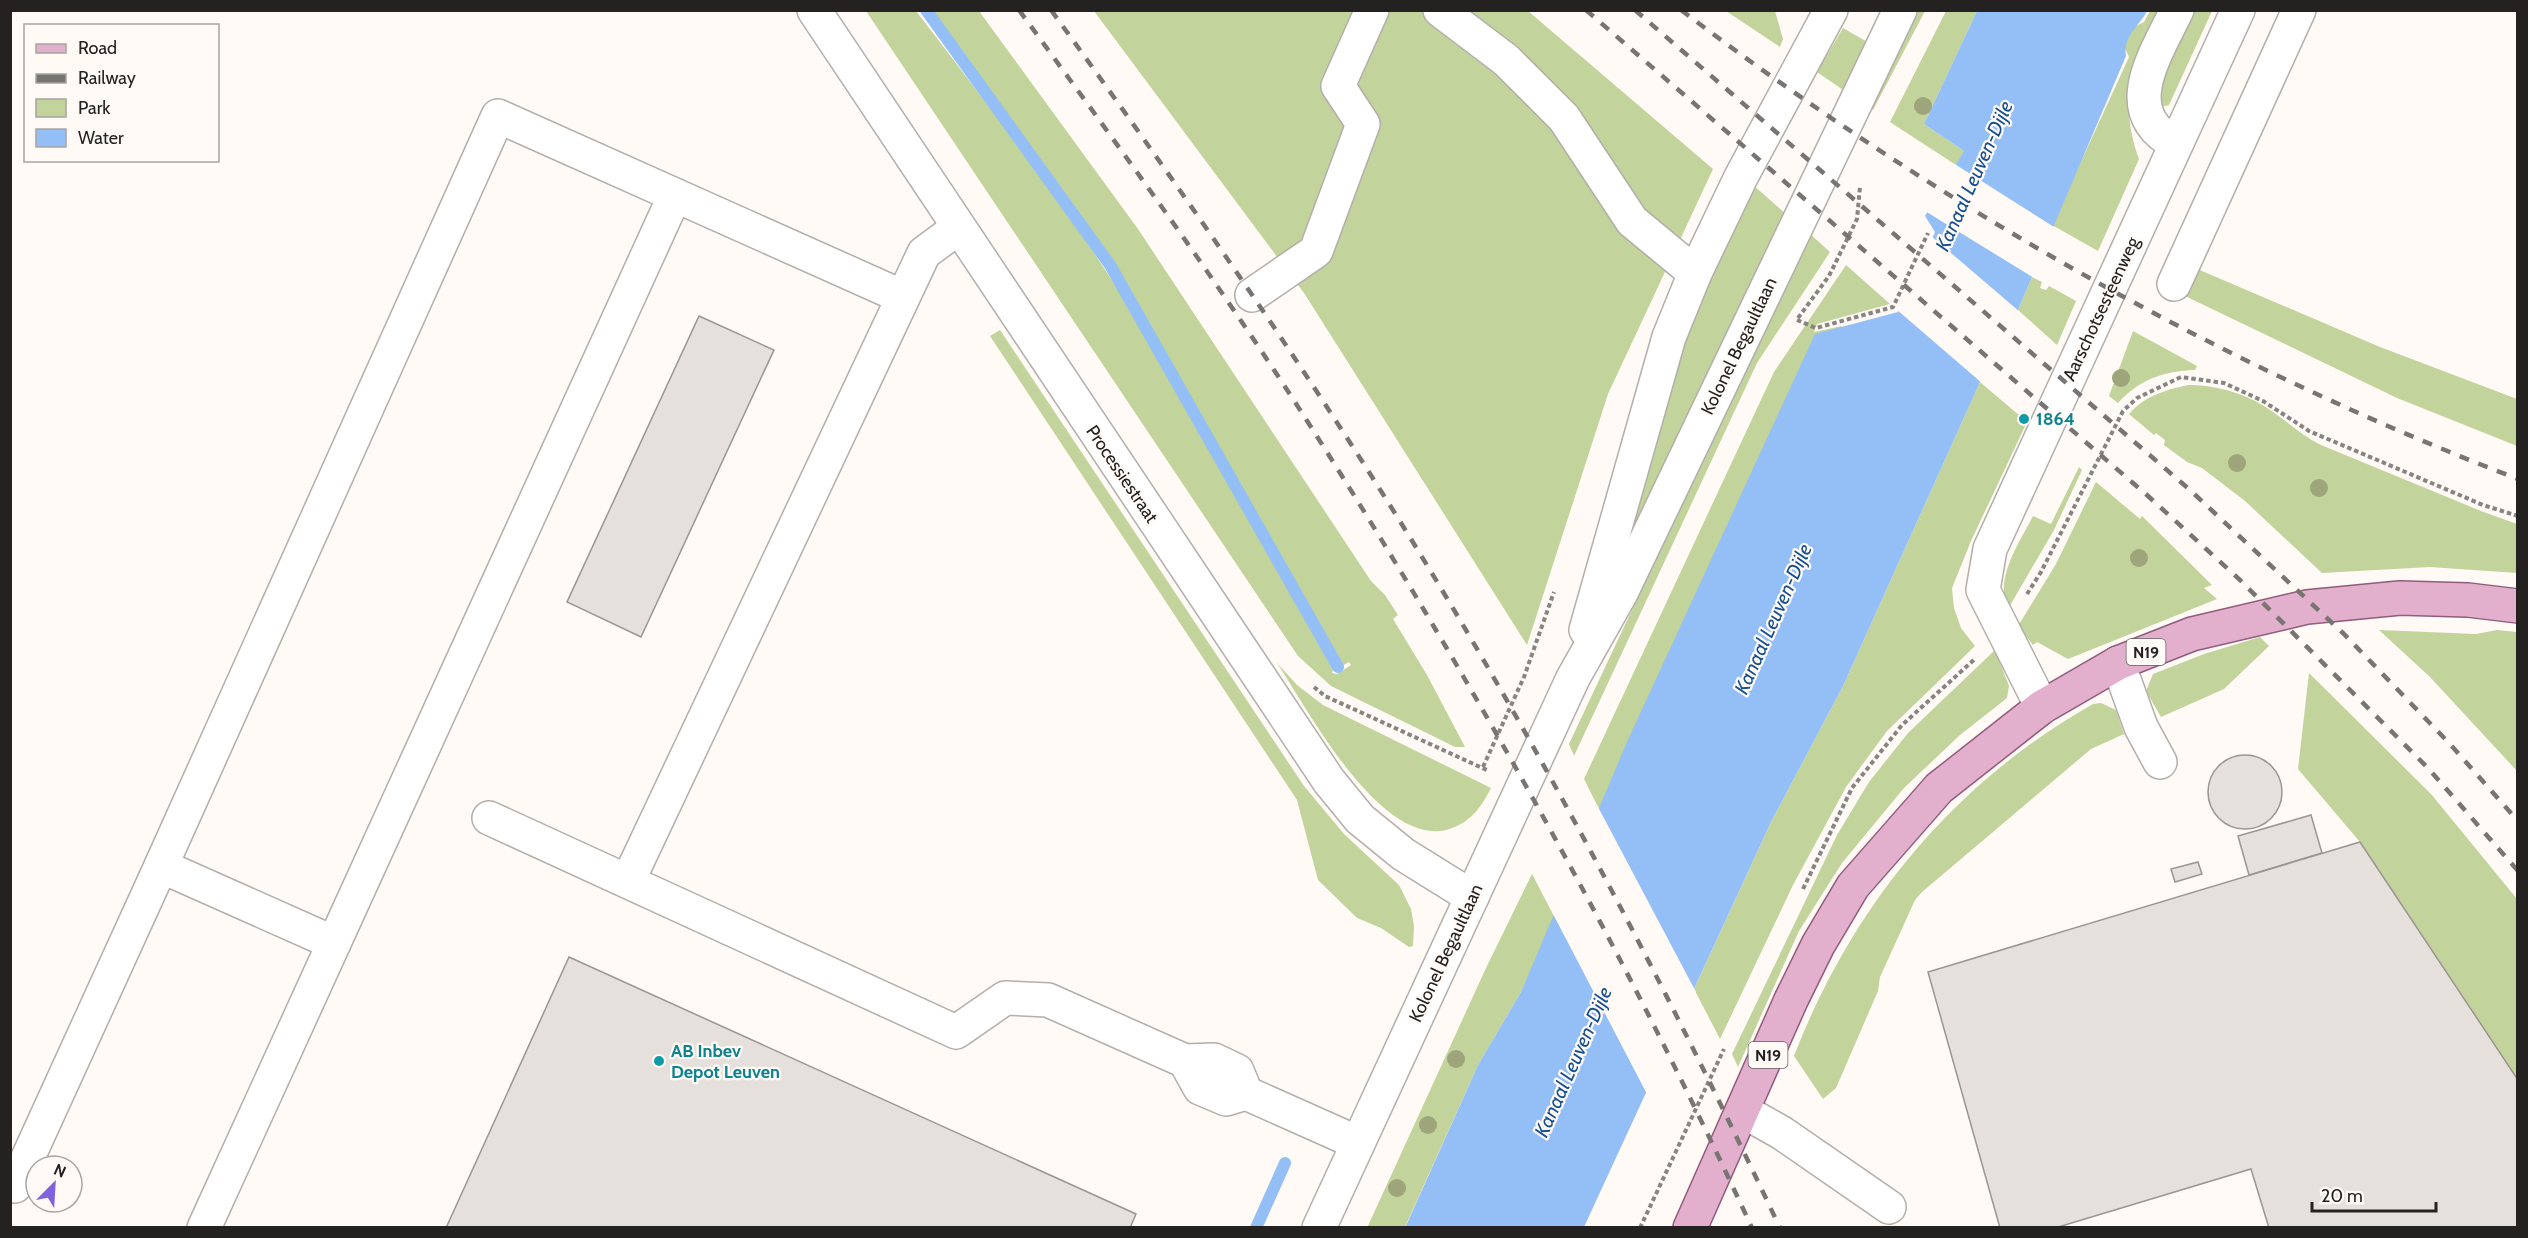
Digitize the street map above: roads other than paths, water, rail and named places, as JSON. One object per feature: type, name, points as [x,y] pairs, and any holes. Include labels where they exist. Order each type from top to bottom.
[{"type":"main road","name":"N19","points":[[1690,1227],[1796,991],[1818,945],[1853,886],[1939,788],[2042,707],[2118,663],[2192,634],[2307,607],[2400,598],[2468,600],[2517,606]]},
{"type":"street","name":"Processiestraat","points":[[814,10],[1329,781],[1360,819],[1403,854],[1472,897]]},
{"type":"street","points":[[1252,295],[1316,251],[1363,124],[1338,87],[1372,10]]},
{"type":"street","points":[[1440,10],[1506,60],[1564,118],[1632,221],[1695,273]]},
{"type":"street","name":"Kolonel Begaultlaan","points":[[1573,678],[1669,337],[1695,273],[1742,177],[1831,10]]},
{"type":"street","name":"Kolonel Begaultlaan","points":[[1319,1227],[1573,678],[1621,593],[1900,10]]},
{"type":"street","points":[[2176,144],[2159,135],[2146,117],[2143,96],[2149,68],[2177,10]]},
{"type":"street","name":"Aarschotsesteenweg","points":[[2042,707],[1983,590],[1990,549],[2238,10]]},
{"type":"street","points":[[2174,284],[2299,10]]},
{"type":"street","points":[[15,1186],[498,116],[903,297]]},
{"type":"street","points":[[204,1227],[675,195]]},
{"type":"street","points":[[628,881],[924,253],[958,228]]},
{"type":"street","points":[[2118,663],[2141,727],[2160,762]]},
{"type":"street","points":[[489,818],[956,1032],[1005,998],[1048,1000],[1185,1061],[1200,1088],[1226,1099],[1246,1093],[1358,1143]]},
{"type":"street","points":[[161,866],[334,943]]},
{"type":"street","points":[[1743,1112],[1782,1133],[1889,1206]]},
{"type":"water","name":"Kanaal Leuven-Dijle","points":[[1977,11],[2147,11],[2129,37],[2126,56],[2018,310],[1980,382],[1843,686],[1771,822],[1584,1227],[1405,1228],[1478,1065],[1521,992],[1627,742],[1815,334],[1898,312],[1935,232],[1925,216],[1964,151],[1924,124]]},
{"type":"waterway","points":[[926,10],[1110,265],[1338,667]]},
{"type":"waterway","points":[[1256,1228],[1285,1163]]},
{"type":"railway","points":[[1019,10],[1247,329],[1318,438],[1436,630],[1602,925],[1654,1025],[1752,1228]]},
{"type":"railway","points":[[1051,10],[1267,317],[1398,518],[1458,616],[1516,716],[1626,918],[1780,1228]]},
{"type":"railway","points":[[1586,10],[2148,496],[2240,580],[2428,768],[2518,871]]},
{"type":"railway","points":[[1635,10],[2190,490],[2344,634],[2450,744],[2518,821]]},
{"type":"railway","points":[[1681,10],[1778,81],[1877,149],[1979,213],[2083,274],[2188,331],[2296,384],[2406,434],[2518,479]]},
{"type":"place","name":"1864","points":[[2024,419]]},
{"type":"place","name":"AB Inbev Depot Leuven","points":[[659,1061]]}]
